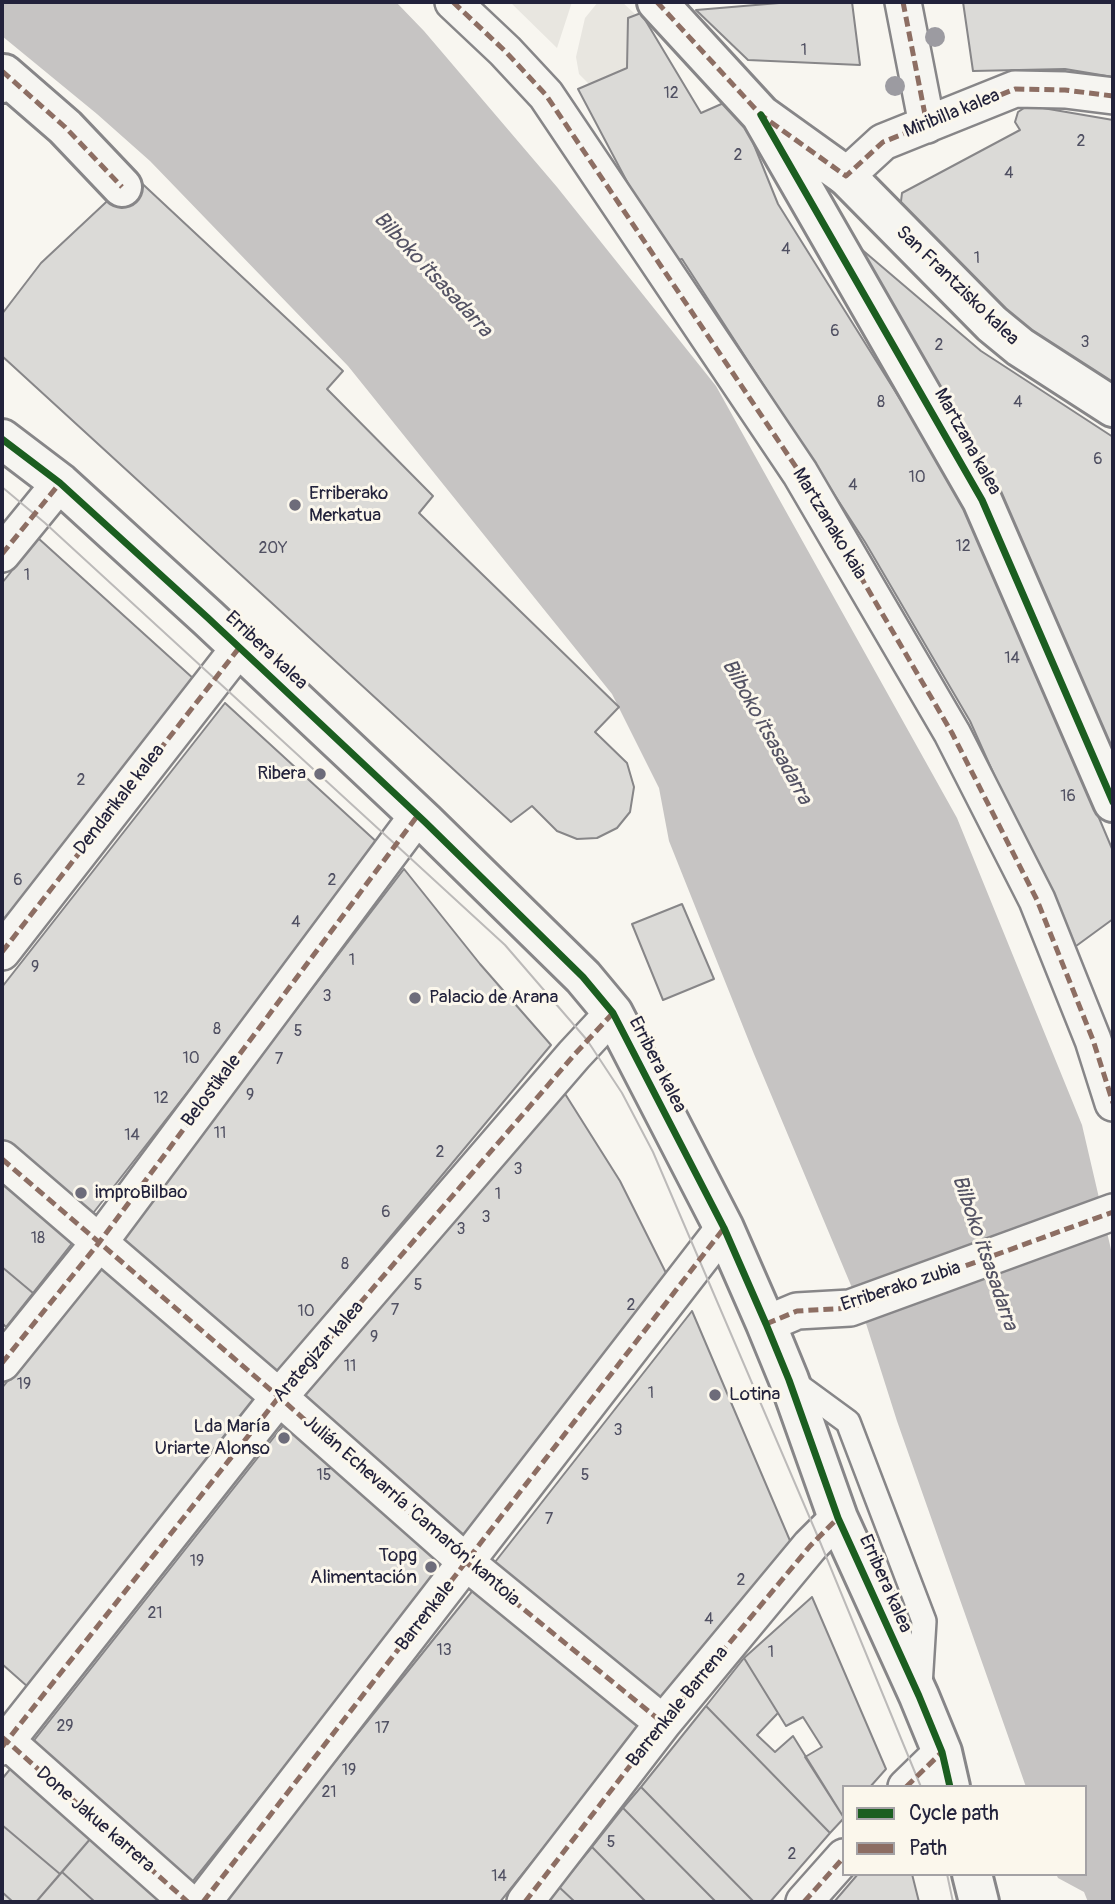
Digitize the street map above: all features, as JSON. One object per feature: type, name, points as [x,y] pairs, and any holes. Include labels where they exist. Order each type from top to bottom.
[{"type":"street","name":"Martzanako kaia","points":[[453,2],[505,51],[546,95],[800,473],[952,733],[1037,900],[1093,1040],[1113,1103]]},
{"type":"street","points":[[657,2],[761,115]]},
{"type":"street","points":[[903,2],[926,125]]},
{"type":"street","points":[[3,76],[65,127],[122,187]]},
{"type":"street","name":"Miribilla kalea","points":[[846,176],[883,142],[1015,89],[1065,90],[1113,96]]},
{"type":"street","name":"San Frantzisko kalea","points":[[761,115],[846,176],[992,324],[1020,347],[1113,407]]},
{"type":"street","name":"Martzana kalea","points":[[761,115],[982,500],[1113,802]]},
{"type":"street","name":"Erribera kalea","points":[[2,439],[60,483],[418,815],[583,977],[613,1013],[724,1228],[789,1380],[838,1518],[919,1696],[946,1770]]},
{"type":"street","points":[[2,554],[60,483]]},
{"type":"street","name":"Dendarikale kalea","points":[[2,952],[239,648]]},
{"type":"street","name":"Belostikale","points":[[2,1363],[98,1244],[418,815]]},
{"type":"street","name":"Arategizar kalea","points":[[3,1742],[38,1702],[279,1397],[580,1047],[613,1013]]},
{"type":"street","name":"Julián Echevarría 'Camarón' kantoia","points":[[2,1159],[467,1563],[663,1723]]},
{"type":"street","name":"Erriberako zubia","points":[[766,1324],[797,1311],[850,1308],[1113,1212]]},
{"type":"street","name":"Barrenkale","points":[[203,1902],[724,1228]]},
{"type":"street","name":"Barrenkale Barrena","points":[[525,1902],[663,1723],[810,1546],[838,1518]]},
{"type":"street","name":"Done Jakue karrera","points":[[3,1742],[188,1902]]},
{"type":"street","points":[[911,1785],[946,1770]]},
{"type":"street","points":[[803,1902],[842,1859]]},
{"type":"street","points":[[972,1876],[979,1902]]},
{"type":"lane","points":[[789,1380],[848,1422],[924,1621],[919,1696]]},
{"type":"shaded area","points":[[510,2],[572,2],[557,48]]},
{"type":"shaded area","points":[[598,2],[622,2],[635,14],[628,18],[627,68],[589,84],[579,74],[576,57],[585,18]]},
{"type":"water","name":"Bilboko itsasadarra","points":[[2,2],[396,2],[557,187],[716,386],[957,818],[1082,1125],[1113,1258],[1113,1902],[1088,1902],[1084,1892],[1057,1876],[1087,1876],[1087,1785],[1025,1785],[897,1421],[863,1314],[754,1054],[669,841],[659,788],[612,694],[348,366],[150,161],[2,36]]},
{"type":"building","points":[[791,2],[852,2],[860,65],[748,60],[696,10]]},
{"type":"building","points":[[963,2],[1113,2],[1113,77],[1065,69],[973,71]]},
{"type":"building","points":[[641,13],[701,113],[735,98],[778,204],[967,506],[1113,851],[1113,919],[1072,949],[970,721],[865,542],[682,259],[670,263],[578,89],[627,68],[628,18]]},
{"type":"building","points":[[1037,107],[1113,120],[1113,386],[1017,326],[899,218],[902,193],[1020,130],[1015,122],[1018,112],[1024,108]]},
{"type":"building","name":"Erriberako Merkatua","points":[[134,176],[343,371],[327,389],[433,496],[419,513],[619,707],[595,732],[627,763],[634,787],[630,812],[617,828],[597,838],[577,839],[557,831],[532,806],[511,822],[2,356],[2,314],[41,263]]},
{"type":"building","points":[[860,248],[981,351],[1113,437],[1113,775],[856,254]]},
{"type":"building","points":[[38,538],[195,680],[2,927],[2,583]]},
{"type":"building","points":[[225,703],[380,845],[87,1221],[2,1149],[2,987]]},
{"type":"building","points":[[404,869],[480,964],[551,1045],[270,1381],[115,1246]]},
{"type":"building","points":[[682,904],[714,979],[663,1000],[632,924]]},
{"type":"building","points":[[562,1089],[620,1181],[669,1279],[459,1546],[296,1406]]},
{"type":"building","points":[[6,1178],[77,1237],[33,1293],[2,1267],[2,1184]]},
{"type":"building","points":[[103,1261],[259,1396],[28,1687],[2,1664],[2,1388]]},
{"type":"building","points":[[2,1267],[33,1293],[6,1327],[2,1323]]},
{"type":"building","points":[[692,1311],[791,1543],[658,1705],[488,1571]]},
{"type":"building","points":[[286,1422],[449,1561],[188,1887],[28,1748]]},
{"type":"building","points":[[478,1584],[647,1719],[500,1902],[222,1902]]},
{"type":"building","points":[[812,1597],[886,1769],[872,1785],[842,1785],[842,1815],[805,1757],[822,1747],[803,1717],[786,1726],[744,1658]]},
{"type":"building","points":[[744,1658],[778,1713],[757,1735],[775,1752],[793,1736],[842,1815],[842,1820],[830,1833],[706,1706]]},
{"type":"building","points":[[706,1706],[830,1833],[770,1902],[754,1902],[641,1787]]},
{"type":"building","points":[[15,1763],[97,1831],[60,1874],[2,1825],[2,1779]]},
{"type":"building","points":[[641,1787],[754,1902],[716,1902],[623,1808]]},
{"type":"building","points":[[623,1808],[716,1902],[646,1902],[592,1847]]},
{"type":"building","points":[[2,1825],[60,1874],[36,1902],[13,1902],[2,1892]]},
{"type":"building","points":[[97,1831],[175,1902],[95,1902],[62,1872]]},
{"type":"building","points":[[592,1847],[646,1902],[575,1902],[559,1887]]},
{"type":"building","points":[[62,1872],[95,1902],[36,1902]]},
{"type":"building","points":[[856,1876],[912,1876],[919,1902],[834,1902]]},
{"type":"building","points":[[559,1887],[575,1902],[548,1902]]},
{"type":"building","points":[[2,1892],[13,1902],[2,1902]]},
{"type":"tram line","points":[[2,487],[45,523],[505,945],[587,1040],[622,1093],[653,1152],[818,1537],[920,1785]]},
{"type":"tram line","points":[[947,1876],[953,1902]]},
{"type":"marked path","points":[[453,2],[505,51],[546,95],[800,473],[952,733],[1037,900],[1093,1040],[1113,1103]]},
{"type":"marked path","points":[[657,2],[761,115],[846,176],[883,142],[1015,89],[1065,90],[1113,96]]},
{"type":"marked path","points":[[903,2],[927,125]]},
{"type":"marked path","points":[[2,71],[65,127],[122,187]]},
{"type":"marked path","points":[[2,554],[60,483]]},
{"type":"marked path","points":[[2,952],[239,648]]},
{"type":"marked path","points":[[2,1363],[98,1244],[418,815]]},
{"type":"marked path","points":[[2,1747],[279,1397],[613,1013]]},
{"type":"marked path","points":[[2,1159],[467,1563],[663,1723]]},
{"type":"marked path","points":[[766,1324],[797,1311],[850,1308],[1113,1212]]},
{"type":"marked path","points":[[203,1902],[724,1228]]},
{"type":"marked path","points":[[525,1902],[663,1723],[810,1546],[838,1518]]},
{"type":"marked path","points":[[2,1737],[188,1902]]},
{"type":"marked path","points":[[908,1785],[942,1752]]},
{"type":"marked path","points":[[804,1902],[842,1859]]},
{"type":"cycle path","points":[[761,115],[982,500],[1113,802]]},
{"type":"cycle path","points":[[2,439],[60,483],[208,618],[425,822],[583,977],[613,1013],[724,1228],[766,1324],[838,1518],[942,1752],[950,1785]]},
{"type":"place","name":"Erriberako Merkatua","points":[[295,505]]},
{"type":"place","name":"Ribera","points":[[320,774]]},
{"type":"place","name":"Palacio de Arana","points":[[415,998]]},
{"type":"place","name":"improBilbao","points":[[81,1193]]},
{"type":"place","name":"Lotina","points":[[715,1395]]},
{"type":"place","name":"Lda María Uriarte Alonso","points":[[284,1438]]},
{"type":"place","name":"Topg Alimentación","points":[[431,1567]]}]
